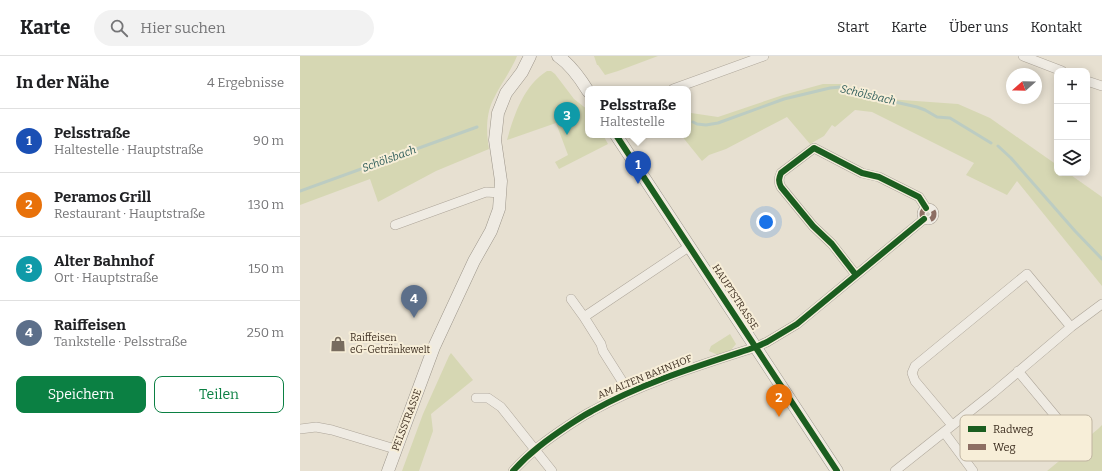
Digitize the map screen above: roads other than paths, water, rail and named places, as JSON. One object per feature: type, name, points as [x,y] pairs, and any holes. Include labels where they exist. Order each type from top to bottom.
[{"type":"street","name":"PELSSTRASSE","points":[[388,471],[434,347],[474,261],[491,231],[499,209],[501,182],[495,140],[498,113],[506,94],[522,72],[530,56]]},
{"type":"street","points":[[558,56],[573,69],[585,87]]},
{"type":"street","points":[[681,86],[764,56]]},
{"type":"street","points":[[1023,56],[1054,68]]},
{"type":"street","points":[[1090,82],[1102,86]]},
{"type":"street","name":"HAUPTSTRASSE","points":[[618,138],[837,471]]},
{"type":"street","name":"AM ALTEN BAHNHOF","points":[[513,471],[534,449],[591,411],[630,392],[674,374],[756,347],[797,324],[856,275],[924,218],[929,220],[933,218],[934,215],[932,209],[926,208],[919,198],[878,177],[862,173],[814,148],[781,172],[779,183],[813,226],[832,244],[856,275]]},
{"type":"street","points":[[395,225],[486,192],[500,193]]},
{"type":"street","points":[[584,317],[690,246]]},
{"type":"street","points":[[952,425],[915,381],[912,373],[915,366],[1028,274],[1071,327]]},
{"type":"street","name":"AM ALTEN BAHNHOF","points":[[571,299],[584,317],[601,344],[603,351],[630,392]]},
{"type":"street","points":[[964,415],[1071,327],[1102,304]]},
{"type":"street","points":[[1018,371],[1055,415]]},
{"type":"street","points":[[476,398],[488,398],[501,407],[552,471]]},
{"type":"street","points":[[895,471],[960,418]]},
{"type":"street","points":[[300,429],[316,427],[332,430],[396,449]]},
{"type":"street","points":[[944,432],[960,454]]},
{"type":"street","points":[[966,461],[973,471]]},
{"type":"waterway","name":"Schölsbach","points":[[693,122],[706,125],[718,123],[784,99],[830,88],[841,87],[869,96],[917,107],[937,117],[950,118],[991,143]]},
{"type":"waterway","name":"Schölsbach","points":[[300,191],[477,127]]},
{"type":"waterway","name":"Schölsbach","points":[[998,146],[1011,158],[1075,231],[1102,259]]},
{"type":"place","name":"Alter Bahnhof","points":[[567,135]]},
{"type":"place","name":"Pelsstraße","points":[[638,184]]},
{"type":"place","name":"Raiffeisen","points":[[414,318]]},
{"type":"place","name":"Raiffeisen eG-Getränkewelt","points":[[338,344]]},
{"type":"place","name":"Peramos Grill","points":[[779,417]]}]
